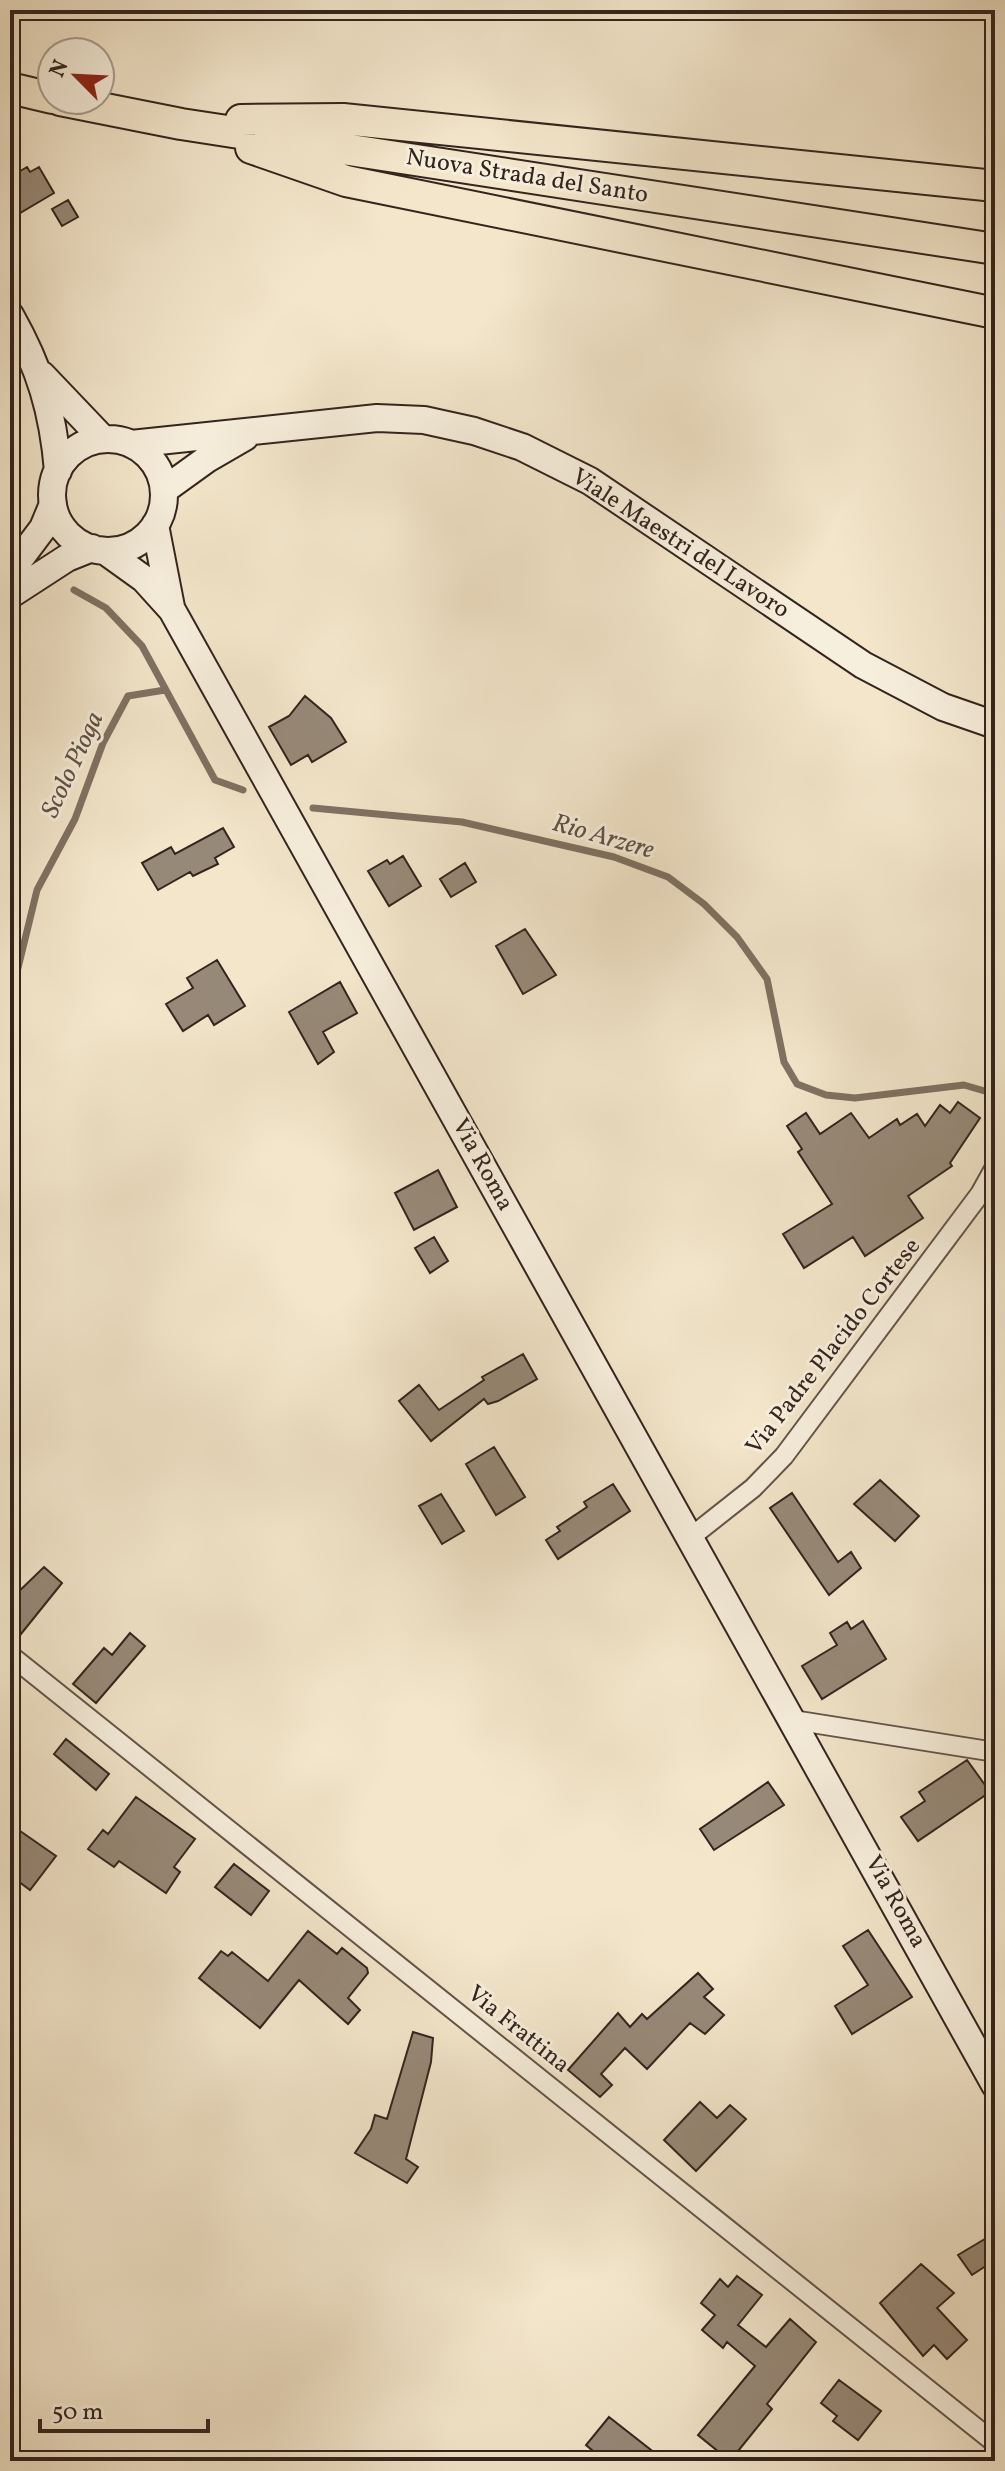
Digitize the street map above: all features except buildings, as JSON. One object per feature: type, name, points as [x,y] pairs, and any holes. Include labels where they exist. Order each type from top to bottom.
[{"type":"highway","points":[[10,88],[36,94]]},
{"type":"highway","name":"Nuova Strada del Santo","points":[[116,112],[995,249]]},
{"type":"highway","points":[[181,124],[295,117],[343,119],[995,186]]},
{"type":"highway","points":[[181,124],[346,181],[995,313]]},
{"type":"main road","points":[[10,315],[41,374],[55,435],[58,471],[53,504],[43,528],[10,572]]},
{"type":"main road","points":[[41,374],[103,439]]},
{"type":"main road","name":"Viale Maestri del Lavoro","points":[[131,444],[252,433],[305,423],[377,418],[424,420],[474,431],[522,447],[590,481],[899,686],[943,707],[995,725]]},
{"type":"main road","name":"Viale Maestri del Lavoro","points":[[164,490],[207,459],[252,433]]},
{"type":"main road","points":[[10,595],[67,558],[98,550],[125,549],[142,540],[155,525],[164,490],[153,463],[131,444],[103,439],[77,449],[58,471]]},
{"type":"main road","points":[[53,504],[60,524],[74,539],[98,550]]},
{"type":"main road","name":"Via Roma","points":[[155,525],[172,610]]},
{"type":"main road","name":"Via Roma","points":[[98,550],[144,579],[172,610],[995,2085]]},
{"type":"street","name":"Via Padre Placido Cortese","points":[[691,1537],[753,1488],[784,1456],[839,1387],[980,1194],[995,1167]]},
{"type":"street","name":"Via Frattina","points":[[10,1655],[995,2443]]},
{"type":"street","points":[[793,1720],[995,1752]]},
{"type":"waterway","name":"Rio Arzere","points":[[10,418],[16,524]]},
{"type":"waterway","name":"Scolo Pioga","points":[[74,590],[106,608],[142,646],[215,780],[243,790]]},
{"type":"waterway","name":"Scolo Pioga","points":[[10,977],[18,968],[37,890],[75,819],[103,743],[128,696],[165,690]]},
{"type":"waterway","name":"Rio Arzere","points":[[313,808],[462,822],[614,857],[668,877],[704,904],[737,937],[767,979],[784,1062],[797,1084],[826,1095],[855,1098],[964,1085],[995,1094]]}]
